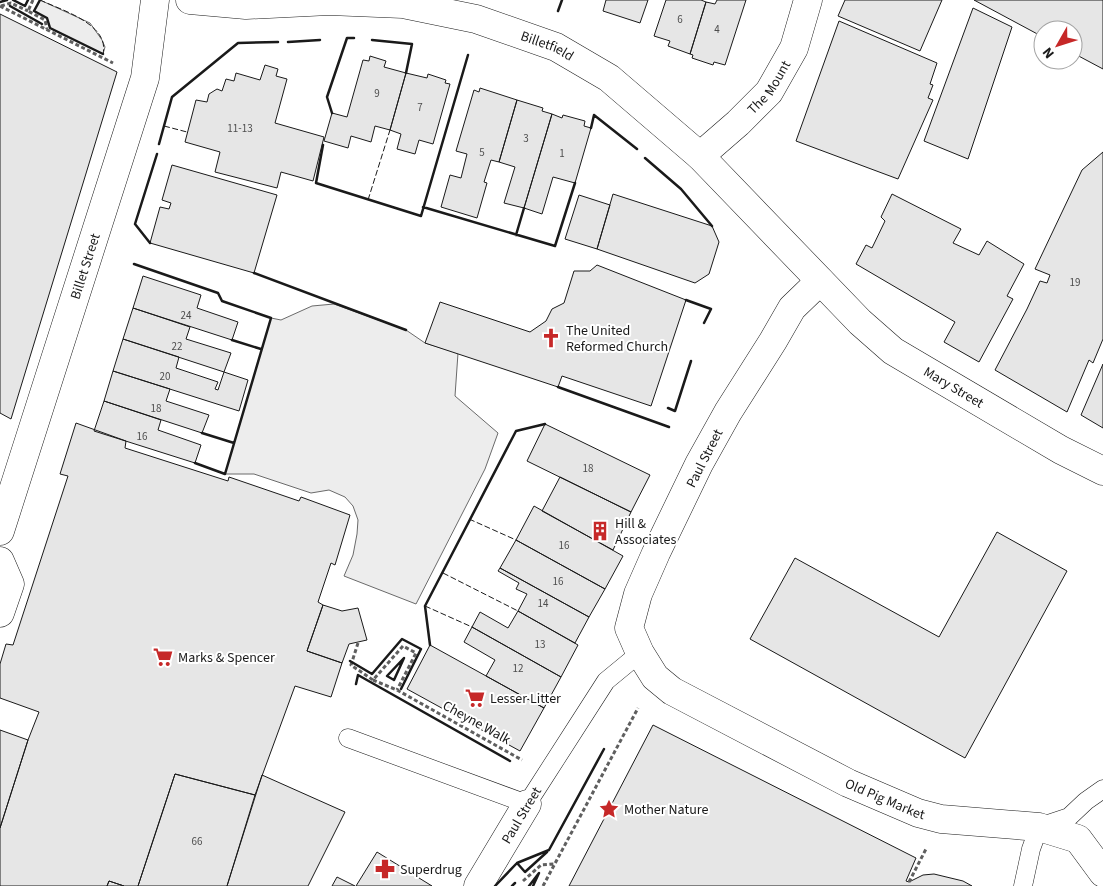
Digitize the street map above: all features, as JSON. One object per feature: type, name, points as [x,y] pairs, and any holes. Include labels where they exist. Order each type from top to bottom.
[{"type":"street","name":"Billet Street","points":[[0,531],[145,78],[155,0]]},
{"type":"street","name":"Billetfield","points":[[190,0],[246,5],[329,1],[403,4],[476,19],[556,46],[609,78],[700,156],[800,258],[820,281]]},
{"type":"street","name":"The Mount","points":[[700,156],[738,123],[769,92],[794,48],[808,0]]},
{"type":"street","name":"Mary Street","points":[[820,281],[860,322],[893,351],[1061,450],[1103,471]]},
{"type":"street","name":"Paul Street","points":[[663,684],[640,653],[629,628],[638,594],[700,464],[728,412],[792,308],[820,281]]},
{"type":"street","points":[[0,561],[10,584],[0,613]]},
{"type":"street","name":"Old Pig Market","points":[[663,684],[848,782],[918,813],[941,819],[1039,827],[1078,839],[1103,873]]},
{"type":"street","name":"Paul Street","points":[[478,886],[527,804]]},
{"type":"lane","name":"Paul Street","points":[[527,804],[606,681],[640,653]]},
{"type":"lane","points":[[348,738],[527,804]]},
{"type":"lane","points":[[1023,886],[1039,827],[1069,817],[1103,788]]},
{"type":"path","points":[[28,11],[33,0]]},
{"type":"path","points":[[0,6],[10,3],[28,11],[45,20],[47,30]]},
{"type":"path","points":[[0,6],[103,58]]},
{"type":"path","name":"Cheyne Walk","points":[[358,643],[351,665],[373,680],[397,690],[546,774]]},
{"type":"path","points":[[373,680],[403,646],[416,653],[397,690]]},
{"type":"path","points":[[544,886],[555,864],[663,684]]},
{"type":"path","points":[[523,881],[541,865],[555,864]]},
{"type":"shaded area","points":[[40,0],[90,23],[105,47],[103,54],[50,28],[47,18],[34,11]]},
{"type":"shaded area","points":[[334,304],[406,330],[425,343],[458,353],[455,396],[498,433],[485,469],[416,604],[344,576],[353,555],[358,520],[353,506],[345,497],[329,490],[311,493],[254,474],[225,474],[271,318],[281,320],[312,306]]},
{"type":"building","points":[[606,0],[648,0],[640,23],[603,11]]},
{"type":"building","points":[[666,0],[701,0],[706,2],[690,54],[668,46],[670,41],[654,36]]},
{"type":"building","points":[[717,0],[746,0],[725,65],[714,62],[713,65],[692,58],[693,55],[690,54],[706,2],[715,4]]},
{"type":"building","points":[[845,0],[942,0],[920,51],[838,16]]},
{"type":"building","points":[[974,0],[1103,0],[1103,69],[1083,58],[1083,20],[1033,20],[1033,32]]},
{"type":"building","points":[[973,8],[1012,27],[968,159],[924,141]]},
{"type":"building","points":[[0,14],[117,72],[11,419],[0,413]]},
{"type":"building","points":[[839,21],[937,63],[930,84],[933,85],[928,98],[933,100],[898,179],[796,141]]},
{"type":"building","points":[[370,56],[386,61],[384,67],[406,73],[390,130],[375,126],[371,142],[351,136],[348,148],[324,141],[332,113],[347,117],[363,60],[369,61]]},
{"type":"building","points":[[265,65],[278,69],[276,76],[287,79],[275,123],[324,137],[313,181],[281,172],[277,188],[215,172],[220,152],[185,142],[196,100],[207,102],[209,94],[217,89],[222,91],[226,79],[234,81],[236,73],[260,80]]},
{"type":"building","points":[[406,73],[427,78],[428,74],[446,80],[445,83],[450,84],[433,144],[419,140],[415,154],[397,149],[401,134],[390,130]]},
{"type":"building","points":[[480,88],[517,100],[499,162],[491,160],[484,182],[487,183],[477,218],[441,207],[450,175],[461,178],[467,154],[456,151],[474,90],[479,92]]},
{"type":"building","points":[[517,100],[543,108],[542,111],[552,114],[524,208],[504,203],[515,167],[499,162]]},
{"type":"building","points":[[552,114],[562,118],[563,115],[585,121],[584,126],[591,128],[575,183],[553,177],[542,214],[524,208]]},
{"type":"building","points":[[1103,152],[1103,339],[1093,363],[1089,360],[1067,412],[995,370],[1040,281],[1047,283],[1050,275],[1035,269],[1082,170]]},
{"type":"building","points":[[172,165],[277,195],[254,273],[150,243],[160,207],[169,209],[171,203],[162,200]]},
{"type":"building","points":[[613,194],[712,226],[719,242],[709,274],[695,283],[597,249]]},
{"type":"building","points":[[892,194],[961,229],[953,243],[979,255],[987,241],[1024,264],[1007,296],[1013,299],[979,362],[944,342],[955,322],[856,264],[866,245],[872,248],[885,221],[881,217]]},
{"type":"building","points":[[579,195],[610,205],[597,249],[565,239]]},
{"type":"building","name":"The United Reformed Church","points":[[597,265],[686,300],[651,406],[562,376],[558,387],[425,343],[440,302],[530,332],[546,321],[552,309],[564,303],[574,271],[590,271]]},
{"type":"building","points":[[143,276],[201,295],[197,308],[238,322],[232,340],[133,308]]},
{"type":"building","points":[[133,308],[190,327],[186,339],[231,353],[224,372],[123,339]]},
{"type":"building","points":[[123,339],[179,357],[176,368],[218,382],[215,389],[218,390],[224,372],[248,380],[239,411],[113,371]]},
{"type":"building","points":[[1103,364],[1103,428],[1081,415]]},
{"type":"building","points":[[113,371],[170,389],[166,401],[209,415],[202,433],[104,401]]},
{"type":"building","points":[[104,401],[161,420],[158,430],[201,445],[195,463],[94,431]]},
{"type":"building","name":"Marks & Spencer","points":[[76,423],[126,441],[125,448],[228,481],[229,477],[299,501],[301,497],[350,515],[335,565],[331,563],[318,602],[323,605],[307,651],[342,663],[331,697],[295,686],[255,795],[175,774],[138,886],[124,886],[109,881],[107,886],[0,886],[0,828],[28,740],[39,712],[0,698],[0,664],[6,644],[13,645],[68,476],[60,474]]},
{"type":"building","points":[[545,424],[650,475],[631,512],[527,461]]},
{"type":"building","name":"Hill & Associates","points":[[560,477],[631,512],[613,550],[542,511]]},
{"type":"building","points":[[534,506],[623,556],[605,589],[516,540]]},
{"type":"building","points":[[997,532],[1067,571],[965,758],[750,639],[795,558],[939,637]]},
{"type":"building","points":[[516,540],[605,589],[589,617],[500,568]]},
{"type":"building","points":[[500,568],[589,617],[575,643],[518,611],[527,594],[516,589],[519,583],[498,571]]},
{"type":"building","points":[[323,605],[342,611],[358,608],[367,640],[349,644],[342,663],[307,651]]},
{"type":"building","points":[[518,611],[578,645],[561,677],[472,627],[480,612],[508,628]]},
{"type":"building","points":[[472,627],[561,677],[544,708],[486,676],[495,660],[464,642]]},
{"type":"building","name":"Lesser Litter","points":[[430,645],[544,708],[520,751],[407,689]]},
{"type":"building","points":[[653,725],[916,858],[906,881],[909,882],[923,875],[934,874],[963,881],[972,886],[569,886]]},
{"type":"building","points":[[0,730],[28,740],[0,828]]},
{"type":"building","points":[[175,774],[255,795],[227,886],[138,886]]},
{"type":"building","points":[[262,775],[345,812],[308,886],[227,886]]},
{"type":"building","name":"Superdrug","points":[[377,852],[432,886],[356,886]]},
{"type":"building","points":[[337,877],[355,886],[332,886]]},
{"type":"building","points":[[109,881],[124,886],[107,886]]},
{"type":"fence","points":[[40,0],[92,26],[99,34],[103,43],[103,54]]},
{"type":"fence","points":[[164,126],[187,132]]},
{"type":"fence","points":[[368,200],[390,130]]},
{"type":"fence","points":[[469,519],[516,540]]},
{"type":"fence","points":[[443,573],[518,611]]},
{"type":"fence","points":[[425,606],[472,627]]},
{"type":"wall","points":[[0,2],[7,0]]},
{"type":"wall","points":[[13,0],[25,6],[28,0]]},
{"type":"wall","points":[[40,0],[34,11],[47,18],[50,28],[103,54]]},
{"type":"wall","points":[[558,11],[562,0]]},
{"type":"wall","points":[[10,6],[42,24]]},
{"type":"wall","points":[[332,113],[327,97],[347,38],[354,38]]},
{"type":"wall","points":[[288,42],[320,40]]},
{"type":"wall","points":[[372,40],[412,44],[406,73]]},
{"type":"wall","points":[[159,144],[172,97],[238,43],[278,42]]},
{"type":"wall","points":[[323,145],[316,183],[421,216],[468,55]]},
{"type":"wall","points":[[591,128],[594,115],[637,149]]},
{"type":"wall","points":[[150,243],[135,224],[157,154]]},
{"type":"wall","points":[[645,158],[681,189],[712,226]]},
{"type":"wall","points":[[423,207],[555,246],[575,183]]},
{"type":"wall","points":[[516,235],[524,208]]},
{"type":"wall","points":[[134,264],[218,293],[222,301],[271,318],[225,474],[195,463]]},
{"type":"wall","points":[[254,273],[406,330]]},
{"type":"wall","points":[[686,300],[711,309],[704,323]]},
{"type":"wall","points":[[232,340],[261,349]]},
{"type":"wall","points":[[668,408],[675,411],[691,361]]},
{"type":"wall","points":[[558,387],[669,427]]},
{"type":"wall","points":[[430,645],[425,606],[516,431],[545,424]]},
{"type":"wall","points":[[202,433],[234,443]]},
{"type":"wall","points":[[350,661],[372,674],[402,639],[421,649],[401,689]]},
{"type":"wall","points":[[404,658],[394,680],[387,676],[404,658]]},
{"type":"wall","points":[[356,684],[358,675],[510,761]]},
{"type":"wall","points":[[495,886],[517,863],[549,850],[604,749]]},
{"type":"wall","points":[[517,863],[525,872],[547,852]]},
{"type":"wall","points":[[529,886],[539,873],[533,886]]},
{"type":"wall","points":[[512,886],[515,883]]},
{"type":"place","name":"The United Reformed Church","points":[[551,338]]},
{"type":"place","name":"Hill & Associates","points":[[600,531]]},
{"type":"place","name":"Marks & Spencer","points":[[163,657]]},
{"type":"place","name":"Lesser Litter","points":[[475,698]]},
{"type":"place","name":"Mother Nature","points":[[609,809]]},
{"type":"place","name":"Superdrug","points":[[385,869]]}]
